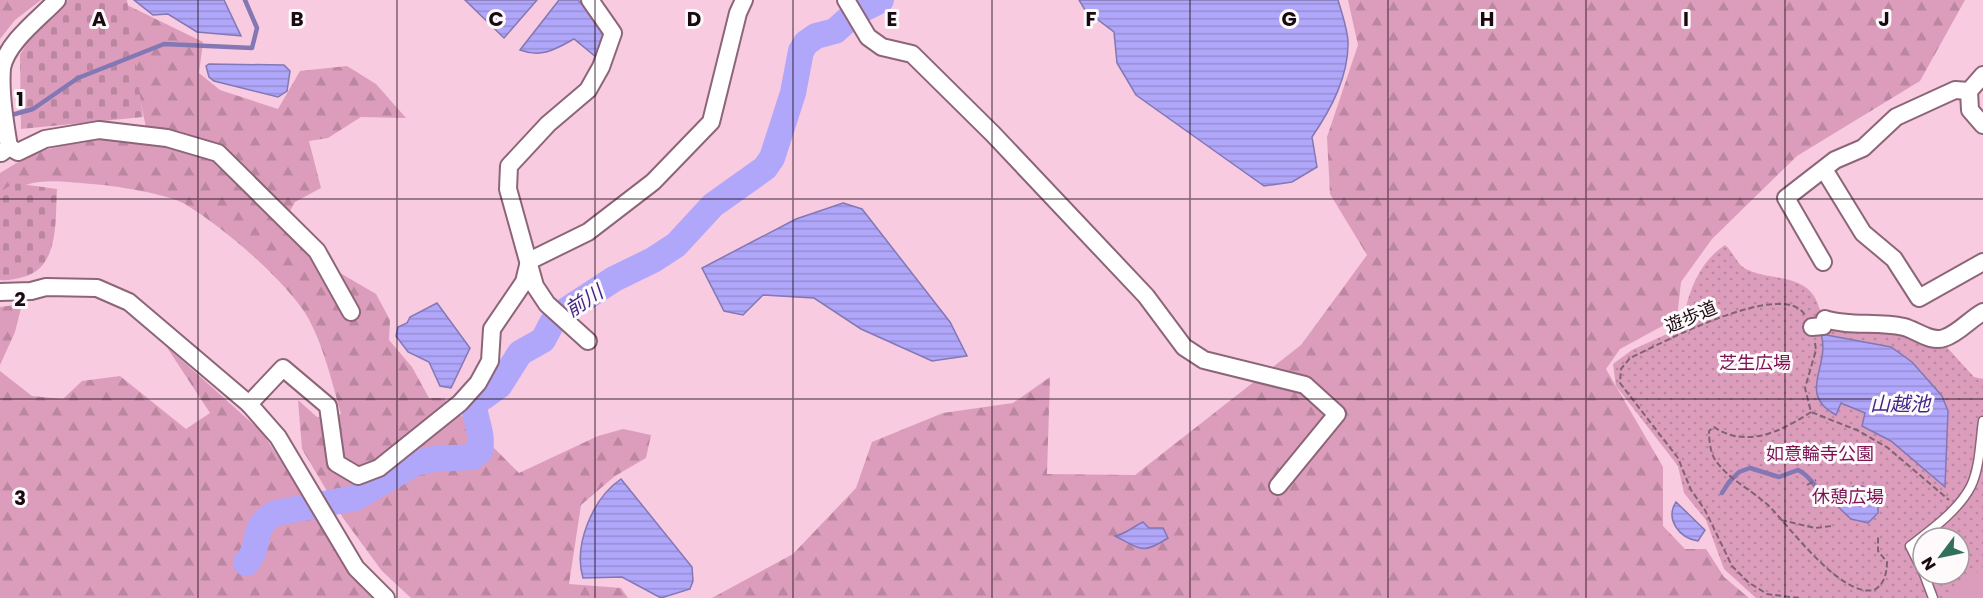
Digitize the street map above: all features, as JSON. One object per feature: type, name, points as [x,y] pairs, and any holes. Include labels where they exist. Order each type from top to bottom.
[{"type":"street","points":[[57,0],[15,44],[2,67],[6,149],[18,152],[45,139],[99,130],[166,138],[218,153],[317,251],[351,312]]},
{"type":"street","points":[[588,341],[547,304],[535,286],[508,189],[508,166],[548,124],[588,90],[601,67],[613,33],[590,0]]},
{"type":"street","points":[[529,261],[588,232],[652,182],[711,122],[738,13],[744,0]]},
{"type":"street","points":[[846,0],[867,37],[882,47],[912,54],[993,134],[1146,296],[1184,347],[1204,360],[1305,385],[1337,414],[1278,486]]},
{"type":"street","points":[[1983,75],[1969,92],[1970,110],[1983,125]]},
{"type":"street","points":[[1823,262],[1786,198],[1825,171],[1835,160],[1863,148],[1896,117],[1955,90],[1969,92]]},
{"type":"street","points":[[1825,171],[1863,232],[1894,259],[1919,298],[1983,262]]},
{"type":"street","points":[[249,404],[283,368],[328,406],[336,463],[358,476],[379,468],[460,403],[478,382],[490,361],[492,329],[524,282],[529,261]]},
{"type":"street","points":[[0,292],[31,291],[46,287],[88,287],[97,288],[129,302],[249,404],[278,437],[356,568],[386,598]]},
{"type":"street","points":[[1812,327],[1823,326],[1825,319],[1838,323],[1877,323],[1905,328],[1929,338],[1943,339],[1983,312]]},
{"type":"lane","points":[[1931,526],[1956,506],[1970,487],[1980,457],[1983,421]]},
{"type":"path","name":"遊歩道","points":[[1799,598],[1767,594],[1748,582],[1732,566],[1718,534],[1690,490],[1678,458],[1620,383],[1621,369],[1630,358],[1710,321],[1749,309],[1785,302],[1801,309],[1812,327]]},
{"type":"path","points":[[1810,412],[1805,388],[1816,350],[1812,327]]},
{"type":"path","points":[[1810,412],[1780,431],[1766,436],[1728,437],[1714,427],[1709,431],[1714,457],[1736,482],[1746,486],[1769,506],[1816,564],[1856,591],[1865,593],[1875,589],[1883,582],[1887,562],[1876,545],[1878,537]]},
{"type":"path","points":[[1810,412],[1859,431],[1888,448],[1956,506]]},
{"type":"path","points":[[1808,485],[1816,480]]},
{"type":"path","points":[[1781,520],[1815,528],[1832,526]]},
{"type":"green space","points":[[0,0],[41,0],[15,20],[0,39]]},
{"type":"green space","points":[[68,0],[127,0],[143,117],[21,129],[20,55],[28,41]]},
{"type":"green space","points":[[1348,0],[1965,0],[1920,81],[1797,156],[1712,239],[1681,282],[1677,318],[1620,349],[1606,369],[1663,467],[1663,526],[1685,549],[1706,549],[1724,577],[1749,598],[712,598],[793,554],[856,488],[872,442],[943,413],[1013,403],[1050,377],[1047,474],[1135,475],[1301,345],[1367,255],[1330,194],[1327,137],[1358,45]]},
{"type":"green space","points":[[127,5],[203,42],[199,73],[220,90],[278,109],[300,71],[347,66],[376,84],[406,118],[361,117],[328,138],[309,141],[321,188],[295,202],[281,227],[340,273],[376,294],[390,320],[389,340],[412,367],[429,398],[444,398],[519,473],[598,436],[623,429],[651,435],[646,458],[615,476],[581,505],[569,584],[621,588],[628,598],[411,598],[382,571],[343,518],[302,449],[298,400],[317,417],[341,414],[325,359],[308,318],[290,293],[263,265],[232,238],[177,200],[125,188],[67,182],[33,183],[11,191],[0,198],[0,173],[33,153],[98,137],[149,142],[136,79]]},
{"type":"green space","points":[[14,183],[57,189],[55,228],[53,241],[44,264],[35,272],[23,277],[0,280],[0,192]]},
{"type":"green space","name":"如意輪寺公園","points":[[1725,245],[1746,269],[1792,281],[1808,289],[1817,302],[1825,323],[1895,323],[1944,344],[1974,377],[1983,379],[1983,598],[1756,598],[1724,569],[1706,520],[1684,493],[1678,466],[1616,386],[1613,364],[1632,350],[1682,327],[1690,292],[1707,261]]},
{"type":"green space","points":[[22,304],[15,332],[0,365],[0,307]]},
{"type":"green space","points":[[166,346],[262,432],[362,588],[372,598],[0,598],[0,371],[32,396],[63,399],[82,381],[120,376],[186,429],[210,413]]},
{"type":"green space","points":[[1983,567],[1983,598],[1946,598],[1960,586],[1971,586],[1971,577]]},
{"type":"water","points":[[134,0],[224,0],[241,36],[197,32],[168,14],[153,15]]},
{"type":"water","points":[[465,0],[537,0],[504,38]]},
{"type":"water","points":[[559,0],[578,0],[610,35],[602,62],[574,39],[541,53],[520,50]]},
{"type":"water","points":[[1079,0],[1338,0],[1347,31],[1348,54],[1338,92],[1312,137],[1317,167],[1292,182],[1264,186],[1136,95],[1117,63],[1114,32],[1085,10]]},
{"type":"water","points":[[209,64],[284,65],[290,71],[287,91],[278,97],[214,81],[209,77],[206,66]]},
{"type":"water","points":[[843,203],[862,209],[950,322],[967,356],[932,361],[861,329],[814,298],[763,295],[743,315],[724,311],[702,268],[796,219]]},
{"type":"water","points":[[437,303],[470,348],[451,388],[440,386],[429,362],[408,352],[396,336],[398,327],[407,323],[410,317]]},
{"type":"water","name":"山越池","points":[[1821,334],[1891,347],[1912,362],[1942,396],[1948,411],[1945,487],[1891,441],[1862,426],[1865,413],[1841,403],[1836,415],[1824,407],[1818,398],[1816,388],[1822,357]]},
{"type":"water","points":[[621,479],[692,567],[693,581],[690,589],[661,598],[622,577],[583,578],[581,551],[588,523],[602,498]]},
{"type":"water","points":[[1854,486],[1863,486],[1878,503],[1878,513],[1868,523],[1851,519],[1835,504],[1835,498]]},
{"type":"water","points":[[1676,502],[1705,530],[1698,541],[1685,536],[1676,527],[1672,515]]},
{"type":"water","points":[[1143,522],[1149,528],[1163,528],[1168,538],[1152,547],[1141,548],[1115,536],[1127,532]]},
{"type":"waterway","points":[[8,116],[33,109],[78,78],[164,44],[252,48],[257,28],[245,0]]},
{"type":"waterway","name":"前川","points":[[246,563],[254,549],[262,524],[276,513],[355,498],[415,463],[434,459],[473,457],[480,451],[475,403],[499,386],[520,353],[543,340],[552,323],[562,313],[614,279],[653,260],[676,245],[713,205],[765,168],[772,158],[793,93],[801,51],[806,43],[816,36],[835,31],[855,13],[881,0]]},
{"type":"waterway","points":[[1722,493],[1739,472],[1750,468],[1779,477],[1798,470],[1822,493],[1835,501]]},
{"type":"park label","name":"芝生広場","points":[[1755,363]]},
{"type":"park label","name":"休憩広場","points":[[1848,497]]}]
